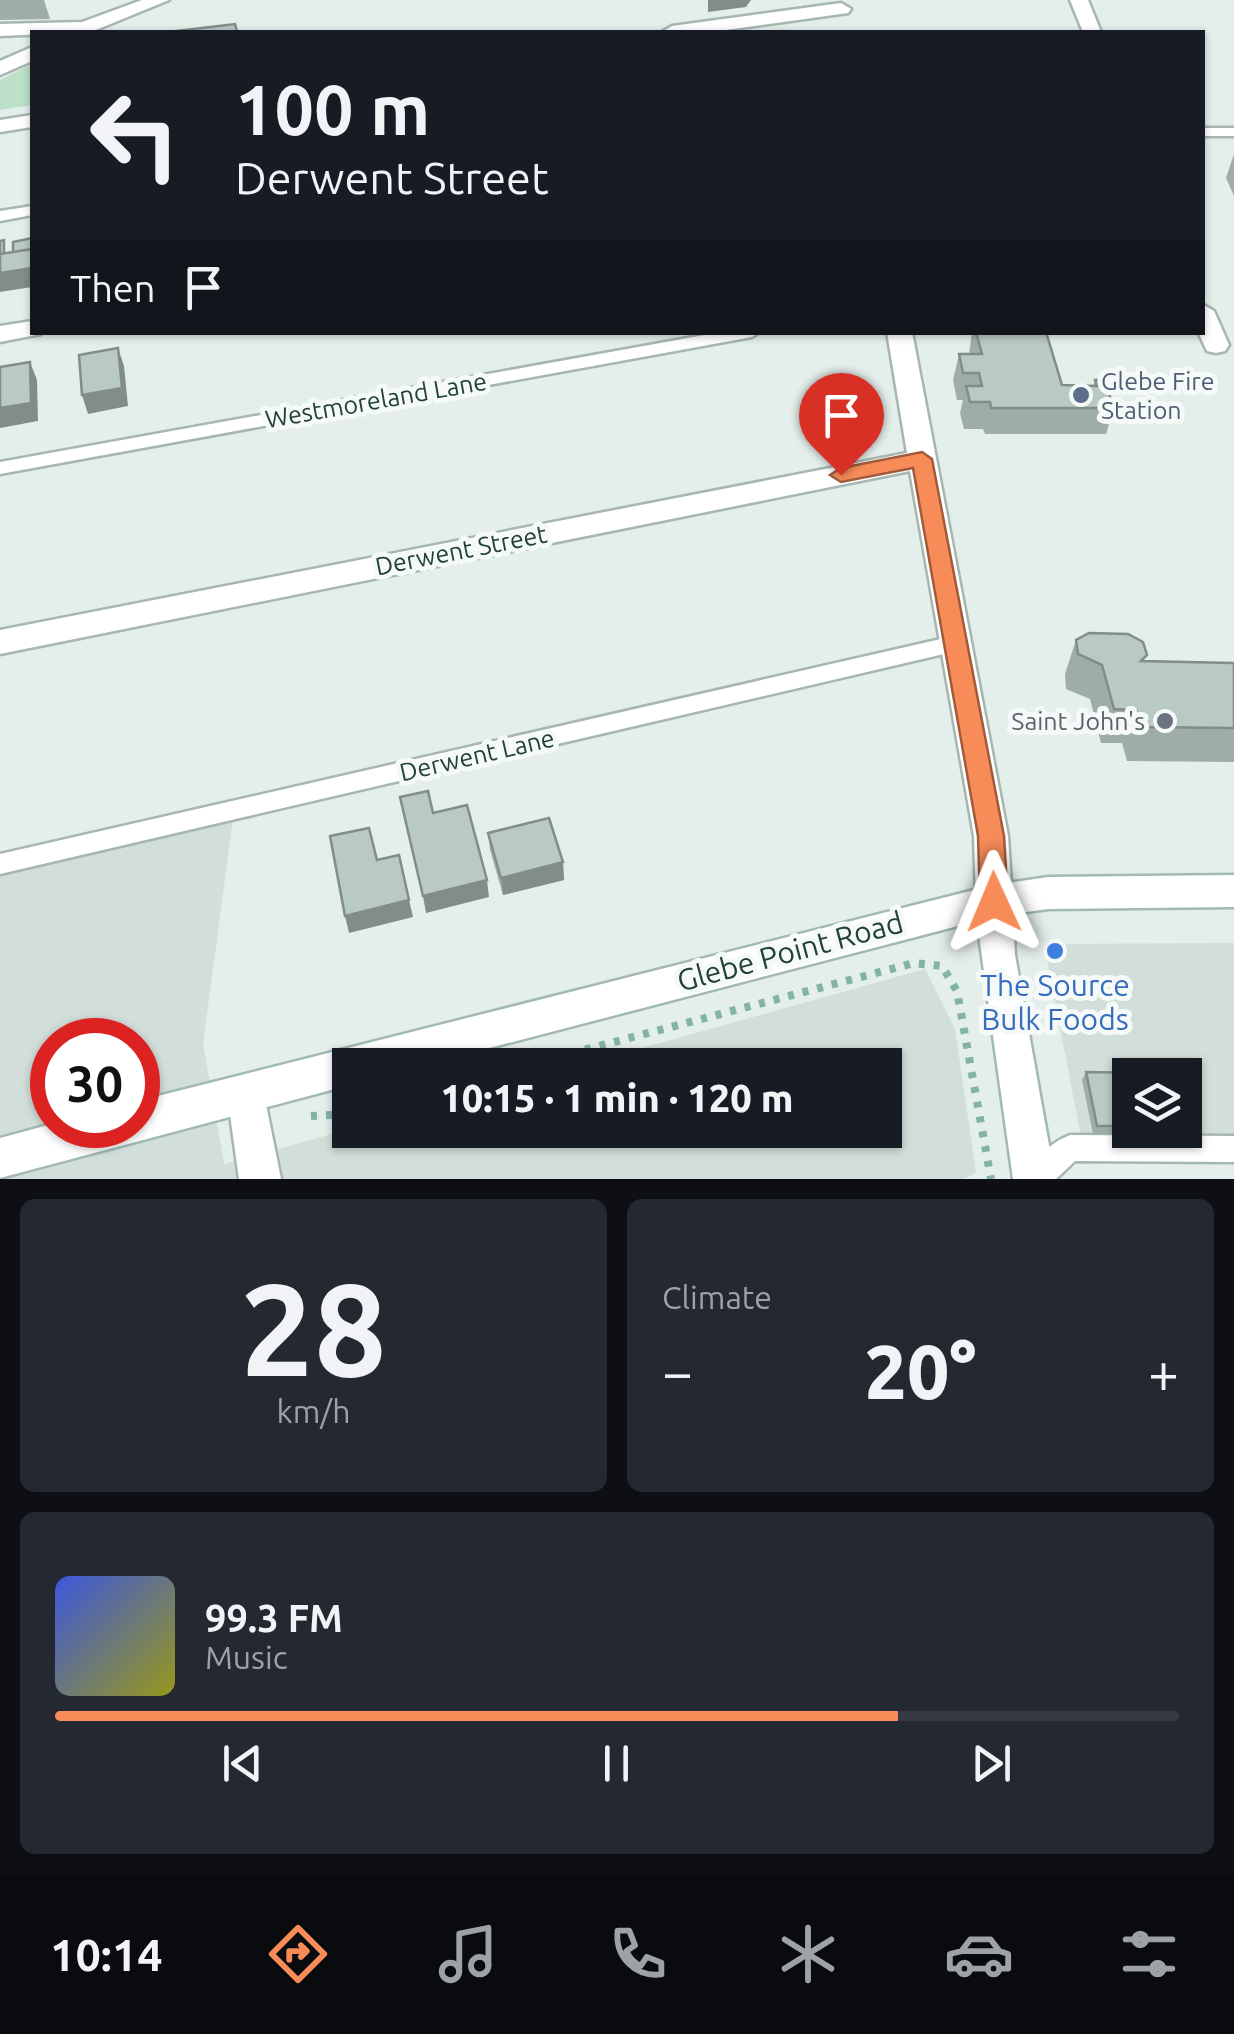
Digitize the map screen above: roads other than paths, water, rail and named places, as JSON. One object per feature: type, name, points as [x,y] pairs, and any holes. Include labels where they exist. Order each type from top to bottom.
[{"type":"street","points":[[0,30],[78,30],[160,0]]},
{"type":"street","points":[[1078,0],[1091,30]]},
{"type":"street","points":[[684,30],[841,4],[846,30]]},
{"type":"street","points":[[0,69],[30,54]]},
{"type":"street","points":[[0,126],[30,122]]},
{"type":"street","points":[[0,317],[30,312]]},
{"type":"street","points":[[1205,318],[1216,344]]},
{"type":"street","points":[[0,334],[30,329]]},
{"type":"street","points":[[900,335],[991,836],[1002,990],[1034,1179]]},
{"type":"street","name":"Derwent Street","points":[[0,642],[922,459]]},
{"type":"street","name":"Glebe Point Road","points":[[419,1048],[994,902],[1063,892],[1234,891]]},
{"type":"street","name":"Glebe Point Road","points":[[160,1116],[332,1070]]},
{"type":"street","points":[[247,1092],[260,1179]]},
{"type":"street","points":[[0,1158],[38,1148]]},
{"type":"lane","points":[[1205,132],[1234,132]]},
{"type":"lane","points":[[0,216],[30,211]]},
{"type":"lane","name":"Westmoreland Lane","points":[[0,468],[735,335]]},
{"type":"lane","name":"Derwent Lane","points":[[0,864],[954,644]]},
{"type":"lane","points":[[1034,1179],[1070,1148],[1234,1149]]},
{"type":"place","name":"Glebe Fire Station","points":[[1081,395]]},
{"type":"place","name":"Saint John's","points":[[1165,721]]},
{"type":"place","name":"The Source Bulk Foods","points":[[1055,951]]}]
